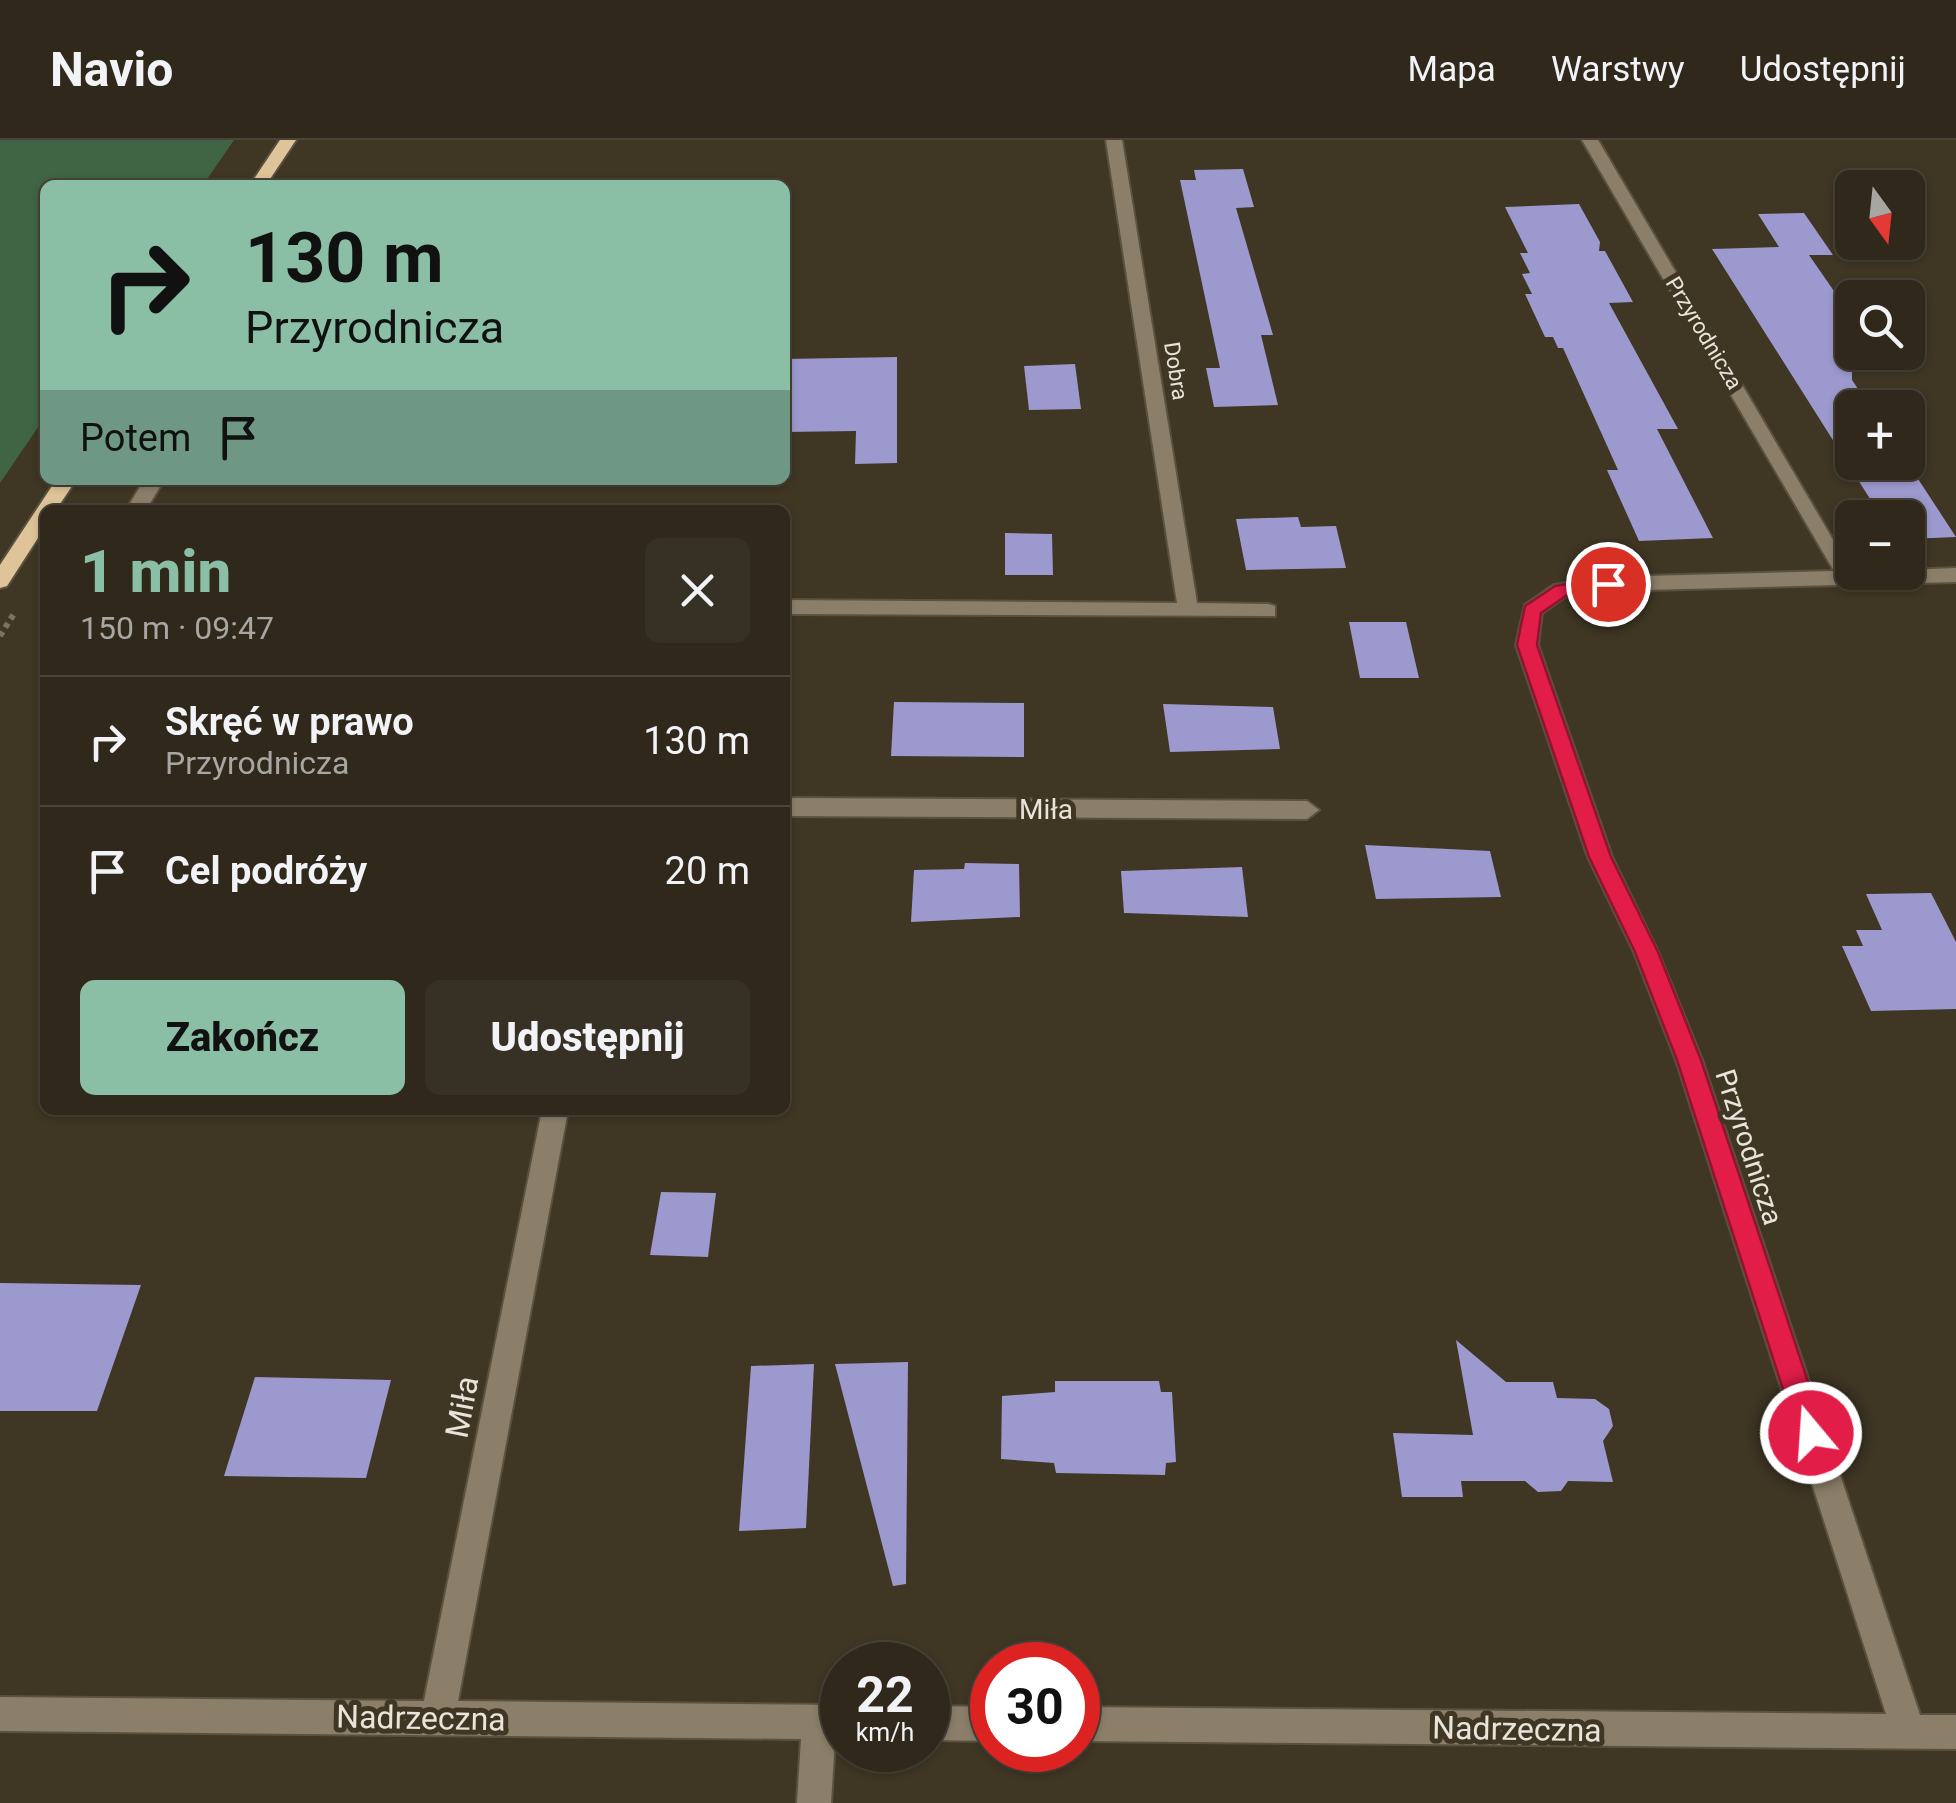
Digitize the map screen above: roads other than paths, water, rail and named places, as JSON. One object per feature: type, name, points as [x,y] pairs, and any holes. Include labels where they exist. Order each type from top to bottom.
[{"type":"main road","points":[[261,180],[288,140]]},
{"type":"main road","points":[[0,581],[40,520]]},
{"type":"street","name":"Dobra","points":[[1114,140],[1188,610]]},
{"type":"street","name":"Przyrodnicza","points":[[1590,140],[1835,556]]},
{"type":"street","name":"Przyrodnicza","points":[[1925,576],[1956,575]]},
{"type":"street","name":"Przyrodnicza","points":[[1835,578],[1608,584],[1561,590],[1532,610],[1527,645],[1600,857],[1646,952],[1689,1060],[1909,1732]]},
{"type":"street","points":[[790,607],[1268,611]]},
{"type":"street","name":"Miła","points":[[790,807],[1307,810]]},
{"type":"street","name":"Miła","points":[[438,1718],[555,1115]]},
{"type":"street","name":"Nadrzeczna","points":[[0,1714],[820,1722]]},
{"type":"street","name":"Nadrzeczna","points":[[1100,1724],[1956,1732]]},
{"type":"street","points":[[814,1803],[821,1772]]}]
